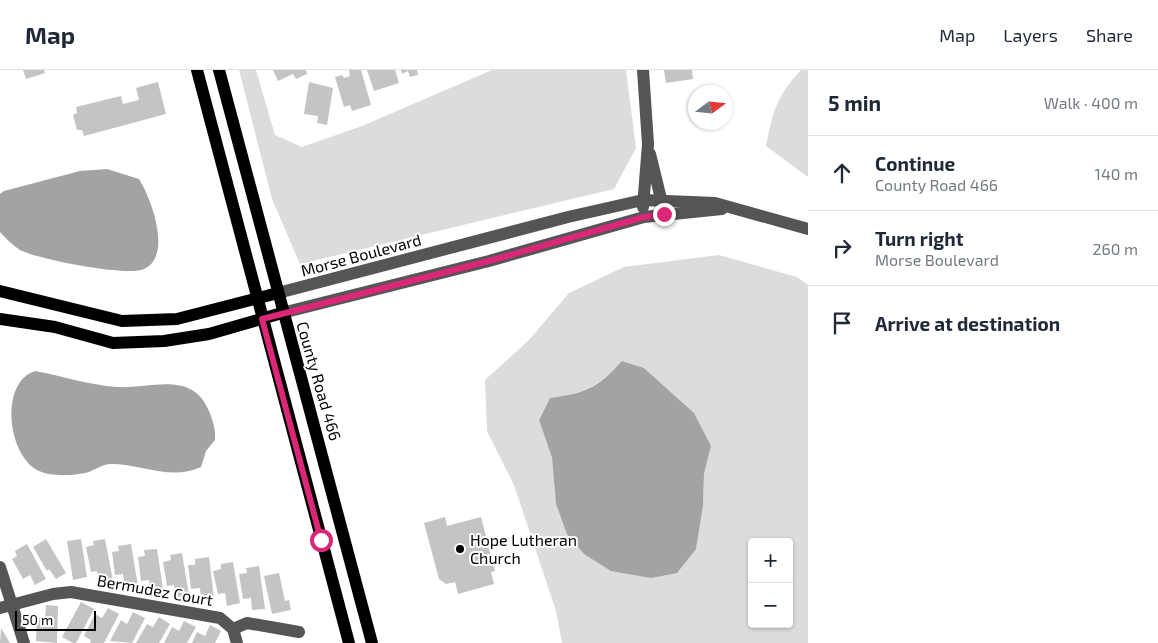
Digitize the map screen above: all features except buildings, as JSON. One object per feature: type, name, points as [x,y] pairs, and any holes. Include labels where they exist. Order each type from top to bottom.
[{"type":"main road","points":[[197,70],[349,643]]},
{"type":"main road","name":"County Road 466","points":[[220,70],[282,313],[372,643]]},
{"type":"main road","name":"Morse Boulevard","points":[[0,291],[122,321],[177,319],[278,293]]},
{"type":"main road","name":"Morse Boulevard","points":[[0,318],[55,327],[113,343],[164,341],[209,334],[282,313]]},
{"type":"street","points":[[643,70],[648,144],[643,200],[644,217]]},
{"type":"street","points":[[648,144],[664,214]]},
{"type":"street","name":"Morse Boulevard","points":[[278,293],[568,217],[643,200],[661,199],[715,203],[808,229]]},
{"type":"street","name":"Morse Boulevard","points":[[282,313],[489,261],[644,217],[730,208]]},
{"type":"street","points":[[1,571],[6,607],[24,643]]},
{"type":"street","name":"Bermudez Court","points":[[6,607],[54,594],[71,592],[220,618],[233,629]]},
{"type":"street","points":[[237,643],[233,629],[247,623],[299,632]]},
{"type":"shaded area","points":[[239,70],[256,70],[275,135],[302,147],[362,126],[492,70],[626,70],[636,148],[614,189],[300,264],[272,199]]},
{"type":"shaded area","points":[[801,70],[808,70],[808,177],[766,146],[777,105],[786,88]]},
{"type":"shaded area","points":[[107,169],[139,179],[154,212],[157,226],[157,252],[153,262],[144,269],[120,271],[44,258],[20,250],[0,232],[0,194],[4,191],[80,171]]},
{"type":"shaded area","points":[[719,255],[797,277],[808,285],[808,643],[562,643],[556,611],[514,485],[487,431],[485,380],[529,340],[569,293],[624,267]],"holes":[[[623,361],[644,368],[694,413],[711,446],[704,474],[703,506],[696,549],[556,504],[552,458],[539,420],[550,398],[573,394],[591,387],[606,377]]]},
{"type":"shaded area","points":[[622,361],[644,368],[694,413],[711,446],[704,474],[703,506],[696,549],[677,573],[651,578],[611,571],[584,554],[567,534],[556,504],[552,458],[539,420],[550,398],[573,394],[590,388],[606,377]]},
{"type":"shaded area","points":[[35,371],[107,386],[129,387],[167,384],[179,385],[190,389],[200,396],[207,407],[213,423],[215,440],[206,451],[201,467],[190,471],[156,471],[111,464],[77,474],[55,475],[42,472],[27,461],[19,449],[14,434],[12,418],[12,403],[16,389],[24,378]]},
{"type":"place","name":"Hope Lutheran Church","points":[[460,549]]},
{"type":"route","points":[[321,540],[262,319],[489,261],[644,217],[664,214]]}]
